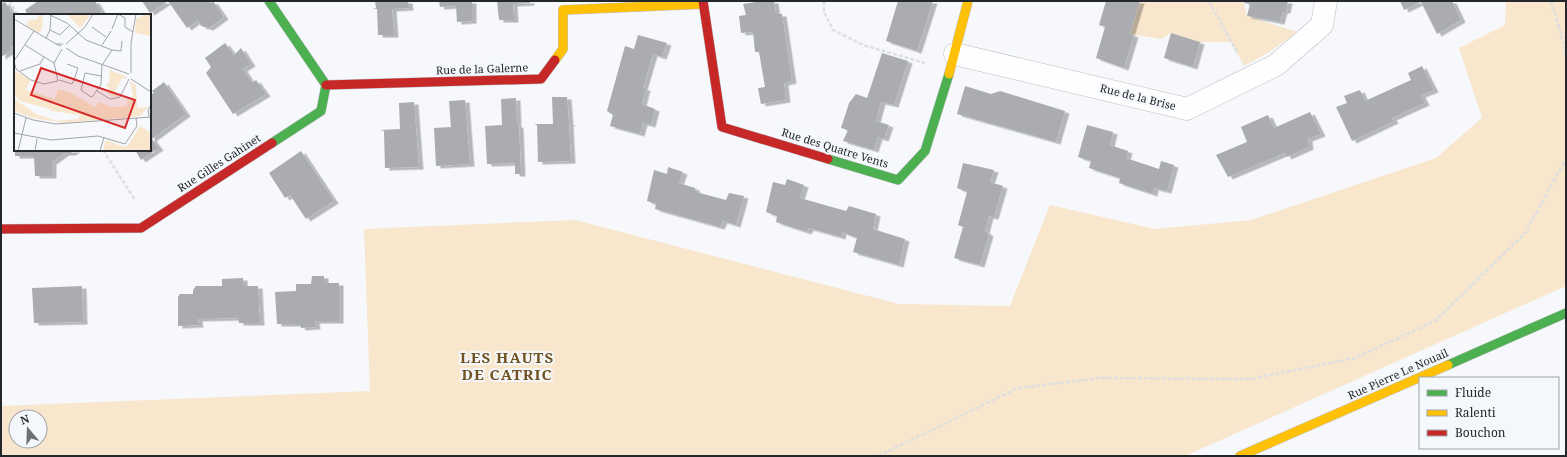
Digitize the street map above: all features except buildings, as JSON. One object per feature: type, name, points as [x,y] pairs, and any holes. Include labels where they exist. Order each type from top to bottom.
[{"type":"street","points":[[268,1],[326,85]]},
{"type":"street","name":"Rue des Quatre Vents","points":[[703,3],[722,127],[898,180],[925,151],[953,62],[968,1]]},
{"type":"street","name":"Rue de la Brise","points":[[953,62],[1187,110],[1276,65],[1322,25],[1326,1]]},
{"type":"street","name":"Rue de la Galerne","points":[[326,85],[541,79],[563,49],[563,5],[703,3]]},
{"type":"street","name":"Rue Gilles Gahinet","points":[[1,229],[141,228],[321,111],[326,85]]},
{"type":"street","name":"Rue Pierre Le Nouail","points":[[1420,377],[1566,313]]},
{"type":"street","name":"Rue Pierre Le Nouail","points":[[1240,456],[1419,377]]},
{"type":"path","points":[[9,1],[17,14]]},
{"type":"path","points":[[824,1],[824,12],[833,30],[863,45],[953,62]]},
{"type":"path","points":[[1209,1],[1251,77]]},
{"type":"path","points":[[1552,1],[1564,44],[1566,57]]},
{"type":"path","points":[[104,151],[150,222]]},
{"type":"path","points":[[878,456],[1018,388],[1099,378],[1250,379],[1355,358],[1435,321],[1525,232],[1566,159]]},
{"type":"shaded area","points":[[1140,1],[1242,1],[1244,3],[1247,16],[1297,32],[1271,51],[1244,66],[1231,42],[1200,42],[1171,33],[1161,39],[1130,34]]},
{"type":"shaded area","points":[[1506,1],[1566,1],[1566,286],[1185,456],[1,456],[1,406],[370,391],[364,229],[575,220],[899,304],[1010,306],[1050,205],[1155,229],[1251,220],[1436,158],[1482,118],[1459,48],[1505,25]]},
{"type":"traffic: fast","points":[[269,1],[326,85],[321,111],[272,143]]},
{"type":"traffic: fast","points":[[828,159],[898,180],[925,151],[949,74]]},
{"type":"traffic: fast","points":[[1448,365],[1566,313]]},
{"type":"traffic: slow","points":[[949,74],[968,1]]},
{"type":"traffic: slow","points":[[555,60],[563,49],[563,10],[703,4]]},
{"type":"traffic: slow","points":[[1421,377],[1448,365]]},
{"type":"traffic: slow","points":[[1240,456],[1419,378]]},
{"type":"traffic: jam","points":[[703,1],[722,127],[828,159]]},
{"type":"traffic: jam","points":[[326,85],[541,79],[555,60]]},
{"type":"traffic: jam","points":[[1,229],[141,228],[272,143]]},
{"type":"district","name":"LES HAUTS DE CATRIC","points":[[507,366]]}]
